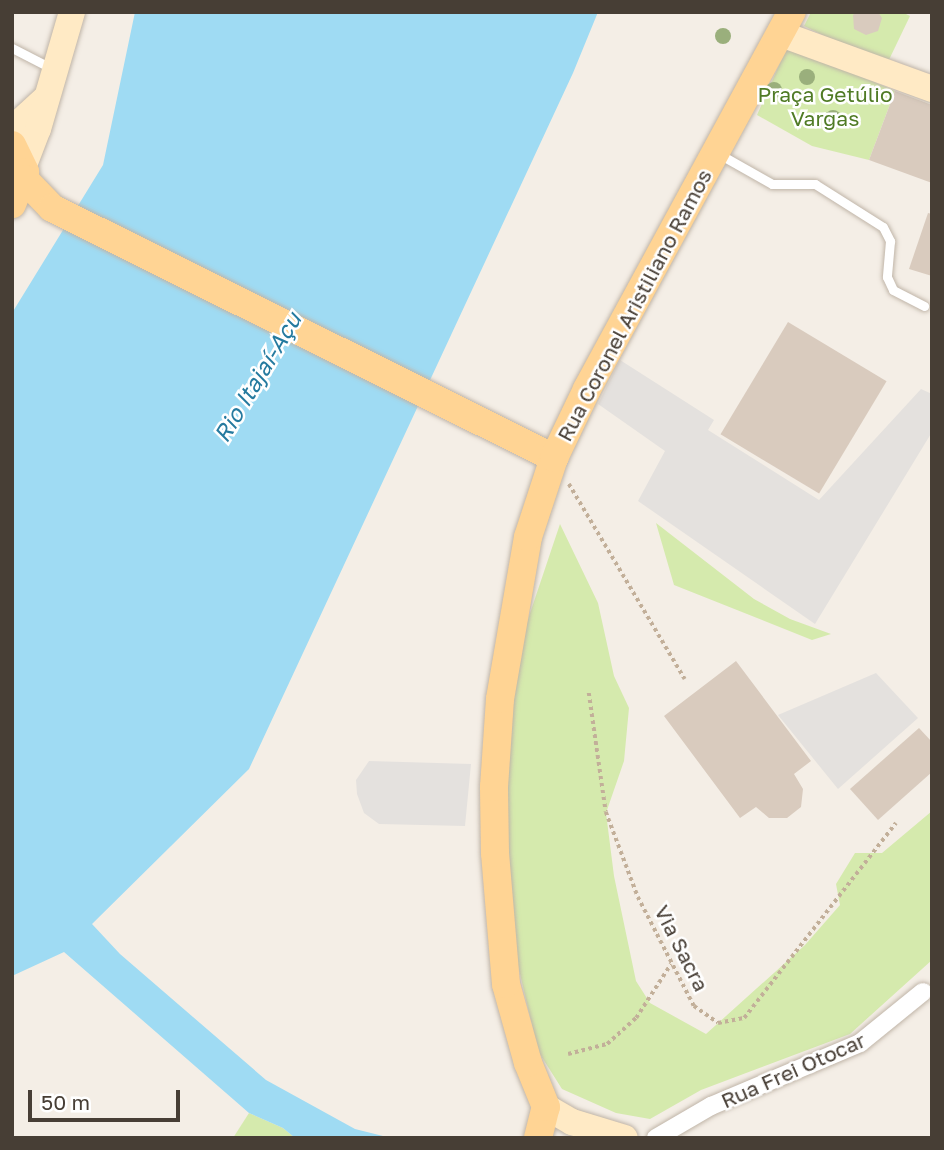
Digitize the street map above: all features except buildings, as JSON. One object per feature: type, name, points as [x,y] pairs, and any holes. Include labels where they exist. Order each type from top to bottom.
[{"type":"main road","name":"Rua Coronel Aristiliano Ramos","points":[[546,1107],[528,1063],[506,984],[498,919],[494,787],[499,699],[526,551],[554,458],[587,389],[786,23]]},
{"type":"main road","points":[[20,163],[12,207],[56,210],[554,458]]},
{"type":"main road","points":[[20,163],[56,210]]},
{"type":"main road","points":[[538,1138],[546,1107]]},
{"type":"street","points":[[20,163],[46,98],[72,12]]},
{"type":"street","points":[[786,23],[932,89]]},
{"type":"street","points":[[12,129],[46,98]]},
{"type":"street","name":"Rua Frei Otocar","points":[[656,1138],[711,1106],[860,1043],[923,992]]},
{"type":"street","points":[[546,1107],[572,1122],[625,1138]]},
{"type":"lane","points":[[12,48],[55,70]]},
{"type":"lane","points":[[714,152],[772,184],[815,184],[883,227],[890,241],[887,277],[893,290],[924,306]]},
{"type":"path","points":[[554,458],[685,678]]},
{"type":"path","name":"Via Sacra","points":[[589,693],[607,813],[638,897],[694,1006],[718,1023],[744,1018],[896,823]]},
{"type":"path","points":[[568,1054],[607,1044],[636,1018],[671,964]]},
{"type":"green space","points":[[811,12],[902,12],[910,16],[886,66],[804,26]]},
{"type":"green space","name":"Praça Getúlio Vargas","points":[[788,45],[895,91],[869,160],[812,146],[757,115]]},
{"type":"green space","points":[[656,523],[754,599],[790,619],[831,634],[812,640],[674,585]]},
{"type":"green space","points":[[560,524],[598,603],[614,676],[629,708],[624,761],[606,813],[614,876],[636,981],[650,1003],[706,1034],[805,945],[840,905],[836,884],[855,853],[882,853],[932,811],[932,960],[850,1034],[701,1090],[650,1119],[616,1113],[562,1089],[538,1051],[517,961],[508,855],[505,740],[514,661]]},
{"type":"green space","points":[[249,1113],[283,1128],[295,1138],[233,1138]]},
{"type":"shaded area","points":[[620,360],[714,420],[708,430],[819,500],[921,389],[932,394],[932,432],[815,624],[638,501],[665,451],[598,404]]},
{"type":"shaded area","points":[[876,673],[918,718],[838,789],[778,715]]},
{"type":"shaded area","points":[[369,761],[471,764],[465,826],[379,824],[364,813],[357,794],[356,780]]},
{"type":"water","name":"Rio Itajaí-Açu","points":[[135,12],[598,12],[573,73],[249,769],[92,924],[120,954],[266,1080],[355,1129],[391,1138],[295,1138],[283,1128],[249,1113],[64,952],[12,976],[12,313],[103,165]]}]
